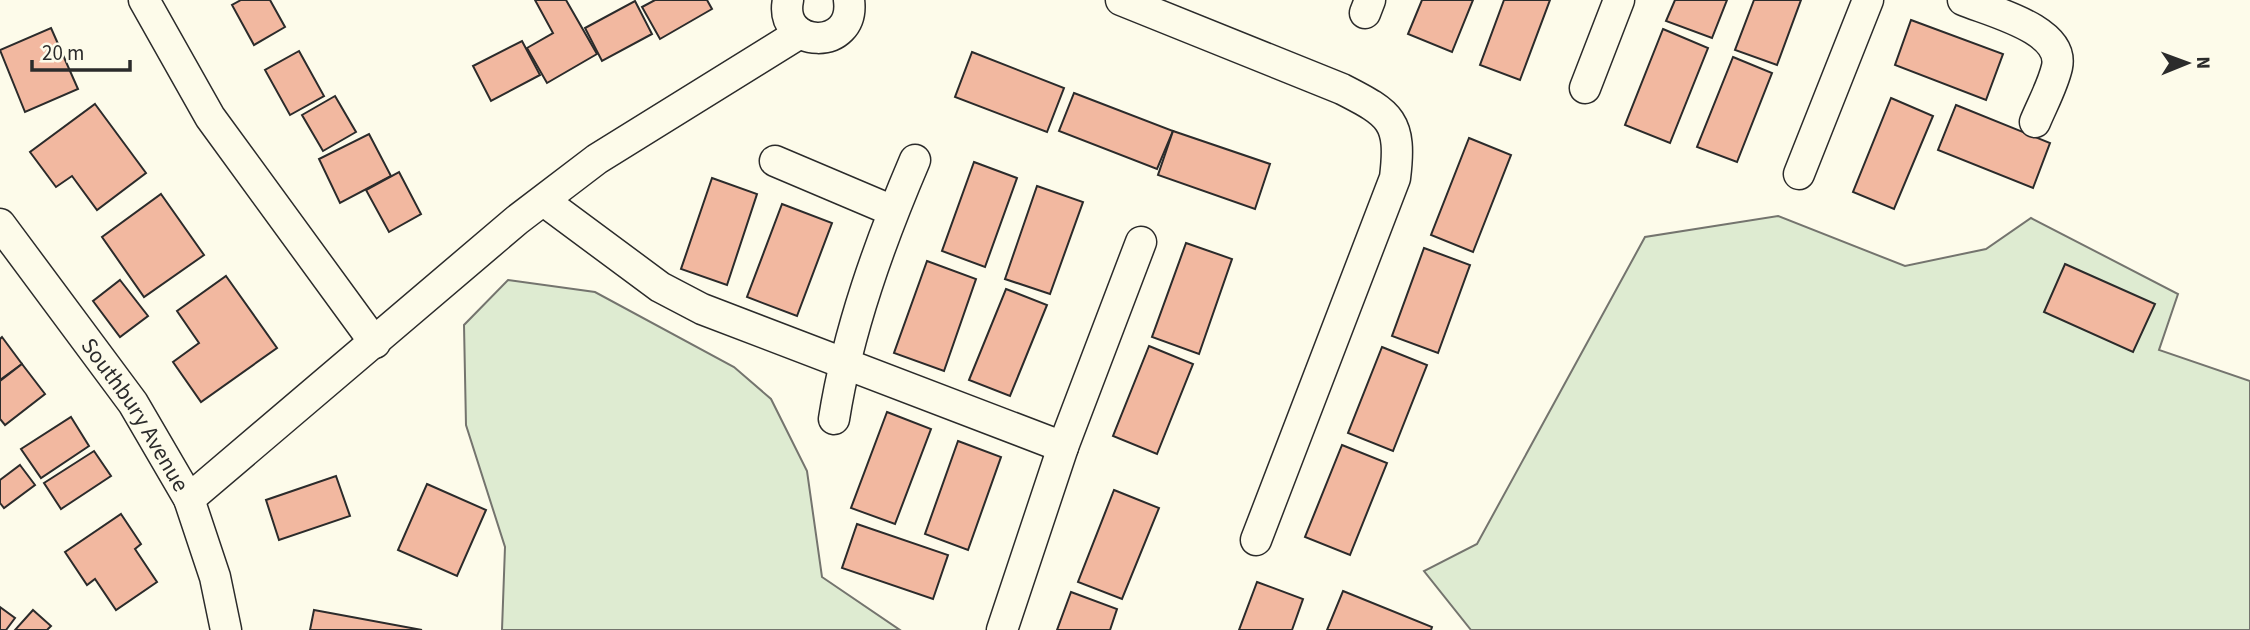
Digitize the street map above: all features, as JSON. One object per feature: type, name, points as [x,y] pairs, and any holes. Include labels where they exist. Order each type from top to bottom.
[{"type":"street","points":[[144,0],[210,117],[375,343]]},
{"type":"street","points":[[788,0],[788,17],[800,33],[820,39],[840,30],[846,22],[851,1]]},
{"type":"street","points":[[1121,0],[1342,89],[1370,103],[1386,116],[1396,133],[1395,178],[1256,540]]},
{"type":"street","points":[[1585,88],[1619,0]]},
{"type":"street","points":[[1799,174],[1868,0]]},
{"type":"street","points":[[1963,0],[2045,34],[2054,47],[2058,64],[2035,122]]},
{"type":"street","points":[[189,499],[375,343],[479,249],[608,152],[800,33]]},
{"type":"street","points":[[775,160],[893,211]]},
{"type":"street","points":[[834,419],[843,362],[893,211],[915,160]]},
{"type":"street","points":[[544,201],[660,287],[753,330],[1063,447]]},
{"type":"street","name":"Southbury Avenue","points":[[0,224],[134,403],[189,499],[215,577],[226,630]]},
{"type":"street","points":[[1002,630],[1063,447],[1141,242]]},
{"type":"green space","points":[[1778,216],[1905,266],[1986,249],[2031,218],[2178,294],[2159,350],[2250,381],[2250,630],[1471,630],[1424,571],[1477,544],[1645,237]]},
{"type":"green space","points":[[508,280],[595,292],[734,367],[771,399],[807,471],[822,577],[900,630],[502,630],[505,547],[466,425],[464,325]]},
{"type":"building","points":[[241,0],[270,0],[285,27],[254,45],[232,5]]},
{"type":"building","points":[[535,0],[566,0],[597,54],[547,83],[527,48],[553,33]]},
{"type":"building","points":[[655,0],[707,0],[712,9],[660,39],[642,7]]},
{"type":"building","points":[[1422,0],[1473,0],[1452,52],[1408,34]]},
{"type":"building","points":[[1504,0],[1550,0],[1520,80],[1480,65]]},
{"type":"building","points":[[1675,0],[1727,0],[1712,38],[1666,21]]},
{"type":"building","points":[[1754,0],[1801,0],[1777,65],[1735,50]]},
{"type":"building","points":[[635,1],[652,34],[602,61],[585,28]]},
{"type":"building","points":[[1911,20],[2003,54],[1986,100],[1895,65]]},
{"type":"building","points":[[51,28],[78,89],[25,112],[0,50]]},
{"type":"building","points":[[1663,29],[1708,48],[1670,143],[1625,125]]},
{"type":"building","points":[[522,41],[540,75],[491,101],[473,66]]},
{"type":"building","points":[[299,51],[324,96],[290,115],[265,70]]},
{"type":"building","points":[[972,52],[1064,88],[1047,132],[955,97]]},
{"type":"building","points":[[1733,57],[1772,73],[1737,162],[1697,147]]},
{"type":"building","points":[[1074,93],[1173,131],[1157,169],[1059,131]]},
{"type":"building","points":[[335,96],[356,132],[323,151],[302,115]]},
{"type":"building","points":[[1891,98],[1933,116],[1894,209],[1853,192]]},
{"type":"building","points":[[95,104],[146,173],[97,210],[72,176],[56,187],[30,152]]},
{"type":"building","points":[[1956,105],[2050,143],[2033,188],[1938,150]]},
{"type":"building","points":[[1173,131],[1270,164],[1255,209],[1158,175]]},
{"type":"building","points":[[369,134],[391,176],[340,203],[319,159]]},
{"type":"building","points":[[1469,138],[1511,155],[1473,252],[1431,235]]},
{"type":"building","points":[[974,162],[1017,178],[985,267],[942,251]]},
{"type":"building","points":[[399,172],[421,214],[389,232],[366,190]]},
{"type":"building","points":[[712,178],[757,194],[727,285],[681,269]]},
{"type":"building","points":[[1037,186],[1083,202],[1050,294],[1005,279]]},
{"type":"building","points":[[161,194],[204,255],[144,297],[102,237]]},
{"type":"building","points":[[782,204],[832,223],[797,316],[747,297]]},
{"type":"building","points":[[1186,243],[1232,259],[1199,354],[1152,337]]},
{"type":"building","points":[[1424,248],[1470,265],[1438,353],[1392,336]]},
{"type":"building","points":[[927,261],[976,279],[944,371],[894,353]]},
{"type":"building","points":[[2065,264],[2155,304],[2133,352],[2044,312]]},
{"type":"building","points":[[226,276],[277,348],[201,402],[173,362],[199,343],[177,311]]},
{"type":"building","points":[[120,280],[148,316],[120,337],[93,301]]},
{"type":"building","points":[[1006,289],[1047,305],[1010,396],[969,380]]},
{"type":"building","points":[[2,337],[22,364],[0,380],[0,339]]},
{"type":"building","points":[[1149,346],[1193,364],[1157,454],[1113,436]]},
{"type":"building","points":[[1382,347],[1427,365],[1393,451],[1348,433]]},
{"type":"building","points":[[22,364],[45,394],[5,425],[0,419],[0,381]]},
{"type":"building","points":[[887,412],[931,429],[895,524],[851,508]]},
{"type":"building","points":[[71,417],[89,446],[41,478],[21,449]]},
{"type":"building","points":[[958,441],[1001,457],[968,550],[925,534]]},
{"type":"building","points":[[1342,445],[1387,463],[1350,555],[1305,537]]},
{"type":"building","points":[[94,451],[111,476],[61,509],[44,483]]},
{"type":"building","points":[[20,465],[35,485],[4,508],[0,503],[0,480]]},
{"type":"building","points":[[336,476],[350,516],[279,540],[266,500]]},
{"type":"building","points":[[427,484],[486,510],[457,576],[398,550]]},
{"type":"building","points":[[1114,490],[1159,508],[1122,599],[1078,582]]},
{"type":"building","points":[[121,514],[141,544],[135,549],[157,582],[116,610],[95,579],[87,585],[65,552]]},
{"type":"building","points":[[857,524],[948,555],[933,599],[842,568]]},
{"type":"building","points":[[1257,582],[1303,599],[1292,630],[1239,630]]},
{"type":"building","points":[[1343,591],[1432,627],[1431,630],[1327,630]]},
{"type":"building","points":[[1071,592],[1117,609],[1110,630],[1057,630]]},
{"type":"building","points":[[0,607],[15,618],[6,630],[0,630]]},
{"type":"building","points":[[33,610],[51,626],[47,630],[15,630]]},
{"type":"building","points":[[314,610],[422,630],[310,630]]}]
